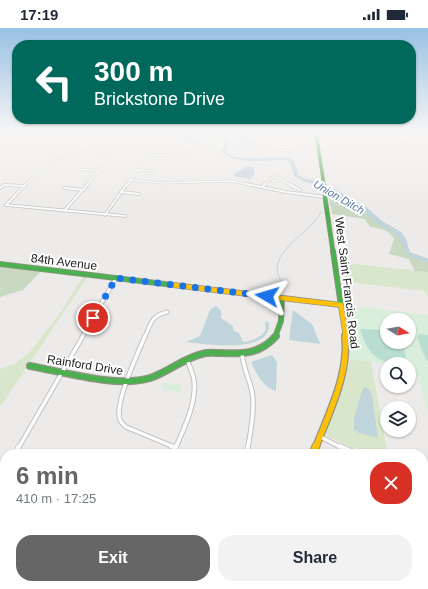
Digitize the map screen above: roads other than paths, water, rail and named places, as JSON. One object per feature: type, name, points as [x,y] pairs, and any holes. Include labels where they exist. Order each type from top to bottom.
[{"type":"street","points":[[56,159],[48,163],[6,205],[125,216]]},
{"type":"street","points":[[64,211],[105,164],[106,159]]},
{"type":"street","points":[[105,215],[145,159]]},
{"type":"street","name":"West Saint Francis Road","points":[[315,449],[344,372],[346,344],[320,159]]},
{"type":"street","points":[[78,169],[99,171]]},
{"type":"street","points":[[137,170],[154,171]]},
{"type":"street","points":[[266,188],[273,177],[280,177],[300,190]]},
{"type":"street","points":[[130,180],[168,183],[223,181],[242,182],[299,194],[325,196]]},
{"type":"street","points":[[262,187],[269,182]]},
{"type":"street","points":[[0,188],[4,185],[25,186]]},
{"type":"street","points":[[65,188],[83,190]]},
{"type":"street","points":[[122,192],[139,194]]},
{"type":"street","name":"84th Avenue","points":[[0,264],[341,305]]},
{"type":"street","points":[[18,449],[116,278]]},
{"type":"street","name":"Rainford Drive","points":[[30,366],[125,382],[145,380],[195,355],[209,352],[242,354],[256,353],[274,341],[281,327],[282,298]]},
{"type":"street","points":[[167,312],[158,314],[153,318],[125,382],[119,414],[122,423],[126,427],[175,448],[187,420],[193,398],[194,381],[187,359]]},
{"type":"street","points":[[242,354],[242,366],[252,392],[248,449]]},
{"type":"street","points":[[319,436],[343,449]]},
{"type":"water","points":[[290,159],[293,159],[299,176],[326,184],[366,207],[382,221],[401,232],[406,239],[410,253],[428,259],[428,261],[407,253],[398,232],[379,222],[365,209],[319,183],[296,175]]},
{"type":"water","points":[[247,166],[253,167],[255,174],[249,179],[234,176],[235,173]]},
{"type":"water","points":[[216,306],[221,311],[221,318],[233,326],[233,330],[239,333],[243,342],[253,340],[261,335],[266,330],[265,322],[269,322],[267,332],[260,339],[250,343],[236,345],[186,342],[200,336],[210,310]]},
{"type":"water","points":[[293,310],[312,324],[320,344],[289,340]]},
{"type":"water","points":[[272,355],[277,362],[276,391],[264,383],[251,362]]},
{"type":"water","points":[[365,387],[370,390],[372,396],[378,438],[359,433],[354,430],[354,418],[362,391]]},
{"type":"waterway","name":"Union Ditch","points":[[247,159],[282,159]]},
{"type":"waterway","name":"Union Ditch","points":[[288,159],[291,161],[295,175],[304,180],[321,185]]},
{"type":"waterway","points":[[327,188],[331,206]]},
{"type":"waterway","name":"Union Ditch","points":[[335,192],[365,210],[375,221],[398,234],[406,249]]},
{"type":"waterway","points":[[276,293],[284,286],[277,271],[279,261],[283,253],[317,219],[321,212]]},
{"type":"waterway","name":"Union Ditch","points":[[410,254],[428,261]]}]
